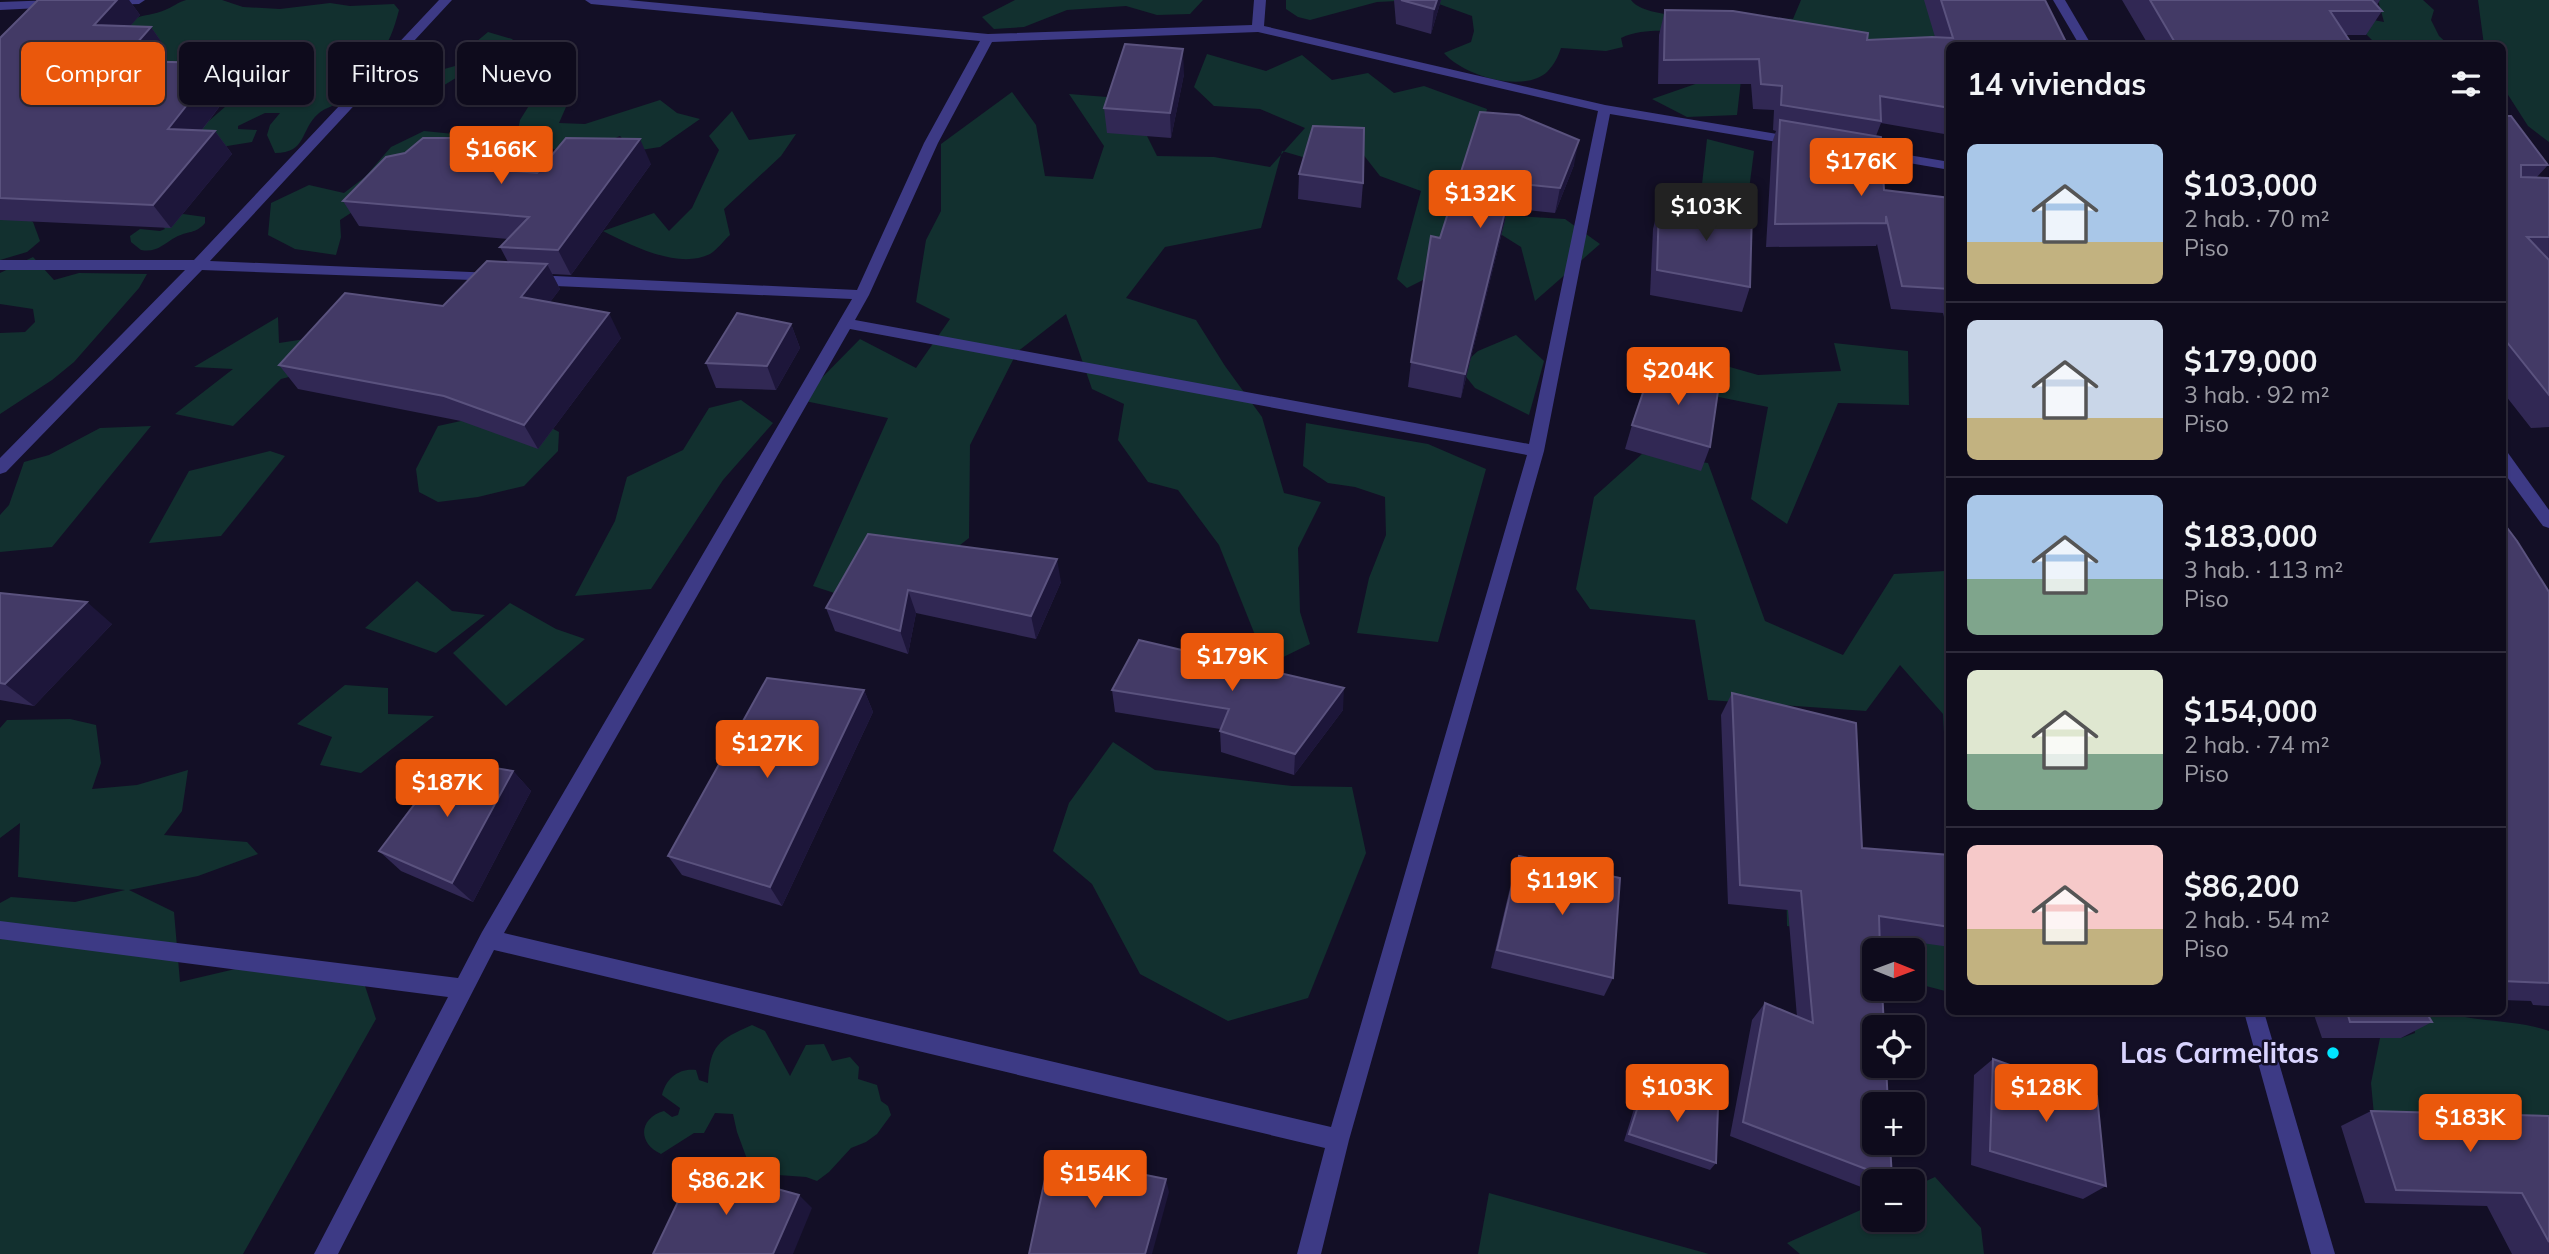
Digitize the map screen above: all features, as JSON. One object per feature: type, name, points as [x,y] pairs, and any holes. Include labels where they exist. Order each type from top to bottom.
[{"type":"street","points":[[97,2],[139,0]]},
{"type":"street","points":[[0,468],[198,265],[446,0]]},
{"type":"street","points":[[592,0],[988,38],[1258,28],[1605,109],[1812,143]]},
{"type":"street","points":[[749,15],[755,0]]},
{"type":"street","points":[[1258,28],[1260,0]]},
{"type":"street","points":[[2059,0],[2084,42]]},
{"type":"street","points":[[0,6],[70,3]]},
{"type":"street","points":[[326,1254],[489,939],[862,295],[930,143],[988,38]]},
{"type":"street","points":[[1309,1254],[1338,1140],[1536,451],[1605,109]]},
{"type":"street","points":[[1853,150],[1946,165]]},
{"type":"street","points":[[0,265],[198,265],[862,295]]},
{"type":"street","points":[[845,323],[1536,451]]},
{"type":"street","points":[[2506,463],[2549,522]]},
{"type":"street","points":[[0,930],[463,989]]},
{"type":"street","points":[[489,939],[1338,1140]]},
{"type":"street","points":[[2255,1015],[2323,1254]]},
{"type":"green space","points":[[222,0],[243,7],[280,9],[330,3],[350,6],[394,4],[399,10],[388,42],[328,42],[328,105],[336,105],[312,120],[302,140],[293,149],[275,153],[267,135],[270,125],[280,113],[265,113],[238,126],[238,129],[257,130],[252,142],[221,147],[194,145],[203,126],[227,105],[314,105],[314,42],[179,42],[179,74],[165,69],[165,42],[104,42],[132,20],[161,12],[180,2]]},
{"type":"green space","points":[[1015,0],[1203,0],[1190,14],[1157,15],[1126,6],[1067,10],[1024,27],[994,29],[982,17]]},
{"type":"green space","points":[[1286,0],[1417,0],[1377,2],[1310,20],[1298,17],[1286,9]]},
{"type":"green space","points":[[1428,0],[1631,0],[1641,8],[1681,16],[1793,19],[1801,0],[1927,0],[1948,42],[1946,47],[1741,80],[1737,115],[1687,117],[1652,99],[1704,81],[1680,31],[1635,33],[1621,38],[1623,47],[1606,51],[1561,48],[1556,61],[1547,72],[1536,78],[1509,81],[1493,79],[1464,68],[1444,53],[1471,42],[1474,31],[1472,16]]},
{"type":"green space","points":[[2378,0],[2423,0],[2434,10],[2431,20],[2439,36],[2446,42],[2326,42],[2373,41],[2353,21],[2368,19],[2384,22]]},
{"type":"green space","points":[[2478,0],[2549,0],[2549,142],[2528,126],[2506,92],[2506,42],[2484,42]]},
{"type":"green space","points":[[488,32],[515,42],[476,42]]},
{"type":"green space","points":[[1207,54],[1266,71],[1302,55],[1332,80],[1368,73],[1394,93],[1424,86],[1487,109],[1482,132],[1500,215],[1565,219],[1600,244],[1535,301],[1521,247],[1494,230],[1435,274],[1407,288],[1397,279],[1421,191],[1380,176],[1355,144],[1313,160],[1284,152],[1305,128],[1260,109],[1214,106],[1194,87]]},
{"type":"green space","points":[[457,63],[457,77],[443,86],[443,69]]},
{"type":"green space","points":[[1012,92],[1036,125],[1045,176],[1093,179],[1104,146],[1069,94],[1107,97],[1142,126],[1157,156],[1214,157],[1270,167],[1281,155],[1261,228],[1165,247],[1126,298],[1196,320],[1262,417],[1284,493],[1321,502],[1298,548],[1300,612],[1310,644],[1267,665],[1219,545],[1178,490],[1148,482],[1118,440],[1124,404],[1092,389],[1066,314],[1017,352],[970,445],[969,538],[880,608],[813,586],[888,418],[800,400],[860,339],[916,368],[950,319],[916,302],[926,240],[941,211],[941,144]]},
{"type":"green space","points":[[660,100],[677,113],[700,119],[660,147],[634,151],[620,136],[568,158],[541,141],[514,152],[520,120],[529,105],[567,105],[559,123],[585,124]]},
{"type":"green space","points":[[732,111],[749,140],[796,134],[781,156],[724,209],[730,235],[715,250],[697,258],[669,257],[641,249],[603,231],[654,213],[669,231],[692,208],[719,150],[709,136]]},
{"type":"green space","points":[[424,131],[464,135],[449,149],[340,220],[341,237],[336,255],[295,249],[268,235],[271,203],[309,185],[344,193],[365,177],[391,147]]},
{"type":"green space","points":[[1707,139],[1754,151],[1743,236],[1697,230]]},
{"type":"green space","points":[[0,205],[33,222],[40,241],[27,252],[0,260]]},
{"type":"green space","points":[[183,214],[205,217],[205,223],[198,229],[151,250],[141,250],[131,242],[130,236],[140,229],[160,231],[165,229],[160,223]]},
{"type":"green space","points":[[33,257],[54,280],[79,273],[147,274],[139,288],[74,362],[0,414],[0,333],[25,332],[35,322],[33,309],[0,304],[0,273]]},
{"type":"green space","points":[[278,317],[279,343],[332,335],[316,370],[281,379],[233,426],[175,414],[233,369],[194,367]]},
{"type":"green space","points":[[1516,335],[1544,361],[1529,415],[1475,388],[1459,368],[1478,351]]},
{"type":"green space","points":[[1834,343],[1908,351],[1909,405],[1838,403],[1787,524],[1751,499],[1768,407],[1660,385],[1677,352],[1758,375],[1841,371]]},
{"type":"green space","points":[[741,400],[773,423],[723,480],[651,589],[575,596],[615,521],[627,477],[683,450],[709,408]]},
{"type":"green space","points":[[470,419],[544,424],[559,432],[558,451],[524,486],[478,497],[438,502],[419,492],[416,469],[438,426]]},
{"type":"green space","points":[[1306,423],[1428,444],[1486,469],[1438,642],[1357,633],[1369,578],[1386,535],[1385,497],[1355,487],[1328,483],[1303,466]]},
{"type":"green space","points":[[151,426],[52,547],[0,552],[0,515],[9,505],[24,462],[49,455],[100,428]]},
{"type":"green space","points":[[270,451],[285,456],[221,536],[149,543],[189,471]]},
{"type":"green space","points":[[1642,454],[1708,463],[1765,621],[1843,655],[1894,574],[1945,571],[1946,771],[1943,714],[1900,665],[1866,711],[1708,700],[1695,620],[1590,609],[1576,589],[1594,497]]},
{"type":"green space","points":[[417,581],[452,611],[485,615],[436,653],[365,628]]},
{"type":"green space","points":[[510,603],[556,629],[585,639],[506,706],[453,653]]},
{"type":"green space","points":[[345,685],[388,688],[388,714],[434,716],[361,773],[320,765],[332,737],[297,724]]},
{"type":"green space","points":[[70,719],[96,725],[101,763],[92,789],[137,785],[188,770],[182,811],[164,835],[247,842],[258,854],[198,876],[129,890],[174,912],[180,982],[248,966],[302,972],[336,963],[363,980],[376,1019],[243,1254],[0,1254],[0,903],[11,897],[75,902],[125,890],[18,877],[20,823],[0,838],[0,728],[7,720]]},
{"type":"green space","points":[[1113,742],[1155,770],[1292,786],[1352,787],[1366,853],[1308,998],[1228,1021],[1140,974],[1092,884],[1053,851],[1069,803]]},
{"type":"green space","points":[[1786,873],[1946,928],[1946,991],[1925,985],[1925,938],[1871,938],[1787,926]]},
{"type":"green space","points":[[2454,1015],[2523,1024],[2549,1031],[2549,1132],[2374,1115],[2371,1083],[2380,1038],[2401,1038],[2415,1033],[2412,1016]]},
{"type":"green space","points":[[752,1025],[765,1031],[790,1076],[806,1045],[824,1044],[832,1061],[850,1057],[859,1067],[858,1079],[877,1085],[881,1101],[888,1106],[891,1115],[877,1134],[851,1148],[817,1181],[806,1177],[778,1175],[767,1164],[747,1159],[733,1114],[715,1113],[704,1133],[694,1133],[661,1154],[648,1144],[645,1137],[646,1125],[656,1114],[664,1111],[672,1117],[678,1115],[680,1108],[662,1095],[666,1084],[678,1073],[690,1070],[696,1070],[699,1080],[708,1083],[711,1060],[718,1045]]},
{"type":"green space","points":[[1935,1177],[1981,1228],[1984,1254],[1800,1254],[1787,1243],[1862,1209],[1862,1232],[1925,1232],[1925,1182]]},
{"type":"green space","points":[[1489,1193],[1709,1254],[1478,1254]]},
{"type":"building","points":[[38,0],[117,0],[94,25],[151,27],[138,42],[21,42],[21,105],[165,105],[165,62],[179,62],[179,105],[187,105],[168,129],[215,131],[153,205],[0,198],[0,38]]},
{"type":"building","points":[[1401,0],[1437,0],[1434,9]]},
{"type":"building","points":[[1941,0],[2045,0],[2066,42],[1946,42],[1946,107],[1880,96],[1881,121],[1781,105],[1782,86],[1761,84],[1759,59],[1664,60],[1665,10],[1733,11],[1868,33],[1867,40],[1953,38]]},
{"type":"building","points":[[2150,0],[2372,0],[2382,11],[2330,11],[2350,42],[2175,42]]},
{"type":"building","points":[[1125,44],[1183,49],[1170,113],[1104,108]]},
{"type":"building","points":[[1480,112],[1519,115],[1579,140],[1560,188],[1512,183],[1465,374],[1411,362],[1431,236],[1440,238]]},
{"type":"building","points":[[2506,116],[2511,116],[2548,165],[2521,165],[2521,177],[2549,178],[2549,237],[2527,237],[2549,260],[2549,395],[2506,341]]},
{"type":"building","points":[[1780,120],[1881,137],[1884,190],[1946,198],[1946,289],[1902,286],[1886,216],[1886,223],[1775,224]]},
{"type":"building","points":[[1313,126],[1364,128],[1363,183],[1299,174]]},
{"type":"building","points":[[423,138],[461,138],[455,165],[537,173],[566,138],[640,139],[558,250],[500,247],[529,217],[343,201],[386,157],[405,153]]},
{"type":"building","points":[[1659,204],[1752,211],[1750,287],[1657,270]]},
{"type":"building","points":[[487,261],[547,264],[521,297],[609,313],[524,425],[444,396],[279,365],[345,293],[443,306]]},
{"type":"building","points":[[737,313],[791,324],[767,366],[706,363]]},
{"type":"building","points":[[1651,369],[1719,384],[1710,447],[1632,425]]},
{"type":"building","points":[[2506,526],[2549,592],[2549,983],[2506,981]]},
{"type":"building","points":[[868,534],[1057,559],[1031,616],[908,590],[900,631],[826,608]]},
{"type":"building","points":[[0,593],[87,602],[5,684],[0,683]]},
{"type":"building","points":[[1139,640],[1344,688],[1295,754],[1220,731],[1229,709],[1112,690]]},
{"type":"building","points":[[767,678],[864,690],[770,887],[668,856]]},
{"type":"building","points":[[1732,693],[1856,723],[1862,848],[1946,855],[1946,926],[1879,916],[1880,938],[1862,938],[1862,1001],[1883,1001],[1883,1015],[1862,1015],[1862,1078],[1887,1078],[1887,1092],[1862,1092],[1862,1155],[1891,1155],[1891,1169],[1866,1169],[1743,1122],[1765,1003],[1813,1023],[1801,891],[1740,885]]},
{"type":"building","points":[[448,760],[513,771],[452,883],[379,851]]},
{"type":"building","points":[[1519,856],[1620,878],[1613,978],[1497,950]]},
{"type":"building","points":[[2348,1015],[2428,1015],[2432,1022],[2350,1022]]},
{"type":"building","points":[[1993,1059],[2097,1096],[2106,1186],[1990,1151]]},
{"type":"building","points":[[1644,1088],[1718,1107],[1716,1163],[1629,1134]]},
{"type":"building","points":[[2371,1111],[2549,1116],[2549,1242],[2522,1193],[2396,1190]]},
{"type":"building","points":[[1050,1156],[1166,1179],[1145,1254],[1029,1254]]},
{"type":"building","points":[[695,1166],[799,1195],[773,1254],[653,1254]]},
{"type":"place","name":"Las Carmelitas","points":[[2333,1053]]}]
